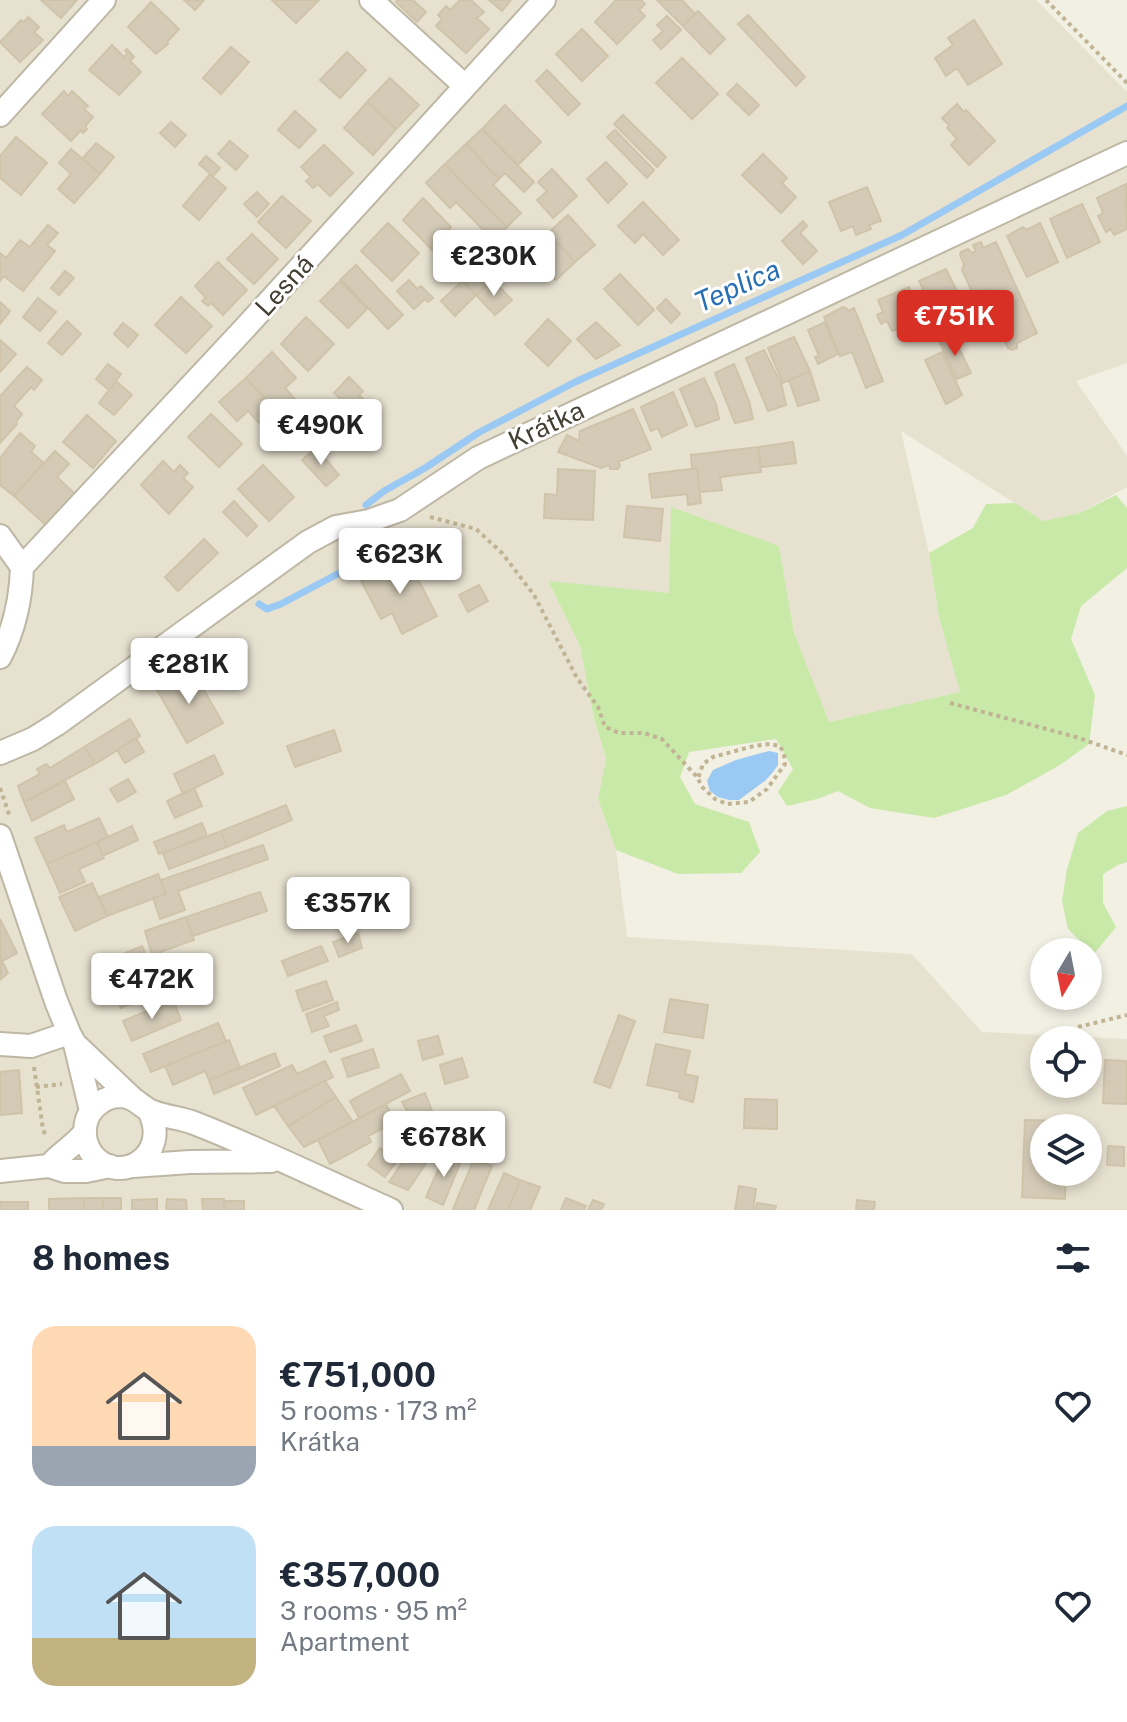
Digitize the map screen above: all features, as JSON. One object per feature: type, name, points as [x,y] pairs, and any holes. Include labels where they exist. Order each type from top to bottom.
[{"type":"street","points":[[0,115],[104,0]]},
{"type":"street","points":[[371,0],[465,86]]},
{"type":"street","name":"Lesná","points":[[22,567],[544,0]]},
{"type":"street","name":"Krátka","points":[[0,753],[33,739],[57,724],[308,542],[336,527],[369,521],[400,510],[478,458],[1127,153]]},
{"type":"street","points":[[0,536],[22,567],[18,611],[11,636],[0,657]]},
{"type":"street","points":[[0,836],[56,1001],[72,1038],[88,1122],[86,1144],[100,1161],[122,1166],[142,1160],[155,1142],[154,1121],[72,1038]]},
{"type":"street","points":[[0,1044],[31,1046],[72,1038]]},
{"type":"street","points":[[49,1166],[59,1153],[75,1144],[99,1103],[122,1096],[191,1122],[391,1210]]},
{"type":"street","points":[[0,1171],[49,1166],[65,1171],[86,1171],[190,1162],[280,1161]]},
{"type":"path","points":[[1046,0],[1127,83]]},
{"type":"path","points":[[400,510],[476,529],[502,553],[534,595],[577,678],[598,707],[605,727],[619,733],[644,733],[662,739],[715,799],[727,804],[749,802],[777,777],[785,764],[784,754],[780,746],[770,744],[713,757],[703,764],[698,778]]},
{"type":"path","points":[[950,703],[1076,737],[1127,755]]},
{"type":"path","points":[[1082,1026],[1127,1015]]},
{"type":"path","points":[[31,1046],[36,1087]]},
{"type":"shaded area","points":[[0,0],[1036,0],[1127,92],[1127,363],[1076,381],[1127,456],[1127,487],[1080,513],[1043,521],[901,431],[929,553],[939,617],[961,692],[828,722],[794,633],[779,546],[671,508],[670,593],[548,582],[580,646],[593,714],[606,759],[598,799],[616,850],[627,937],[912,954],[982,1032],[1030,1034],[1030,1098],[1102,1098],[1102,1038],[1127,1039],[1127,1210],[0,1210]]},
{"type":"green space","points":[[1116,495],[1127,508],[1127,568],[1081,606],[1071,639],[1095,695],[1089,744],[1060,765],[1006,795],[934,818],[870,808],[838,791],[787,806],[778,792],[793,769],[776,739],[689,752],[680,777],[695,804],[749,822],[760,852],[741,873],[678,874],[616,850],[598,799],[606,759],[593,714],[580,646],[548,581],[669,593],[671,507],[779,546],[794,633],[829,722],[960,692],[939,617],[929,553],[973,528],[986,504],[1015,503],[1043,521],[1080,513]]},
{"type":"green space","points":[[1127,806],[1127,862],[1103,874],[1103,903],[1116,927],[1102,944],[1102,938],[1077,938],[1068,929],[1062,901],[1067,869],[1078,833],[1107,811]]},
{"type":"water","points":[[769,751],[778,753],[778,765],[766,780],[739,800],[718,797],[710,791],[707,781],[713,770]]},
{"type":"building","points":[[41,0],[77,0],[61,18]]},
{"type":"building","points":[[184,0],[204,0],[195,10]]},
{"type":"building","points":[[272,0],[319,0],[296,23]]},
{"type":"building","points":[[413,0],[426,12],[417,22],[396,2]]},
{"type":"building","points":[[460,0],[471,0],[484,12],[477,18],[489,29],[466,53],[436,26],[442,19],[438,15],[446,6],[450,10]]},
{"type":"building","points":[[489,0],[511,0],[502,11]]},
{"type":"building","points":[[616,0],[641,0],[645,4],[639,10],[645,16],[617,44],[595,22]]},
{"type":"building","points":[[657,0],[682,0],[695,14],[683,26]]},
{"type":"building","points":[[151,2],[179,29],[156,54],[128,27]]},
{"type":"building","points":[[698,11],[725,39],[710,54],[683,26]]},
{"type":"building","points":[[748,15],[805,77],[796,86],[738,24]]},
{"type":"building","points":[[667,16],[681,30],[661,49],[653,40],[663,31],[657,25]]},
{"type":"building","points":[[28,17],[39,27],[34,32],[43,40],[20,62],[0,42],[21,20],[24,22]]},
{"type":"building","points":[[974,20],[1002,64],[968,85],[957,68],[946,76],[935,58],[953,45],[948,38]]},
{"type":"building","points":[[582,29],[608,56],[582,81],[556,54]]},
{"type":"building","points":[[112,45],[124,57],[127,49],[134,57],[130,61],[141,72],[119,95],[89,70]]},
{"type":"building","points":[[231,47],[249,62],[221,94],[203,78]]},
{"type":"building","points":[[347,52],[366,70],[340,98],[320,80]]},
{"type":"building","points":[[682,58],[718,94],[692,119],[656,83]]},
{"type":"building","points":[[547,70],[580,104],[568,115],[536,81]]},
{"type":"building","points":[[390,78],[419,105],[396,129],[367,102]]},
{"type":"building","points":[[737,84],[759,105],[749,115],[727,94]]},
{"type":"building","points":[[64,91],[68,96],[72,91],[88,106],[84,109],[93,117],[85,126],[87,129],[83,133],[81,130],[71,141],[42,114]]},
{"type":"building","points":[[367,102],[396,129],[373,155],[344,128]]},
{"type":"building","points":[[957,104],[995,141],[969,165],[951,145],[957,139],[942,118]]},
{"type":"building","points":[[505,105],[541,142],[518,165],[482,129]]},
{"type":"building","points":[[295,111],[316,130],[299,148],[278,130]]},
{"type":"building","points":[[623,115],[666,157],[657,167],[614,124]]},
{"type":"building","points":[[171,122],[186,135],[175,147],[160,133]]},
{"type":"building","points":[[482,129],[534,182],[524,192],[505,173],[499,179],[466,144]]},
{"type":"building","points":[[615,130],[654,170],[647,178],[607,137]]},
{"type":"building","points":[[16,137],[47,163],[21,195],[0,178],[0,156]]},
{"type":"building","points":[[230,141],[248,156],[236,170],[218,154]]},
{"type":"building","points":[[96,143],[114,157],[100,174],[82,159]]},
{"type":"building","points":[[466,144],[499,179],[493,185],[521,213],[507,227],[445,164]]},
{"type":"building","points":[[324,145],[353,173],[330,196],[318,184],[313,188],[306,181],[311,177],[301,167]]},
{"type":"building","points":[[71,149],[100,174],[74,203],[58,189],[71,174],[59,163]]},
{"type":"building","points":[[763,154],[787,178],[782,183],[796,197],[781,213],[742,175]]},
{"type":"building","points":[[206,156],[220,168],[213,176],[199,164]]},
{"type":"building","points":[[606,162],[627,184],[608,203],[587,179]]},
{"type":"building","points":[[445,164],[507,227],[493,240],[456,202],[450,208],[426,183]]},
{"type":"building","points":[[552,169],[577,196],[553,218],[537,200],[547,191],[538,182]]},
{"type":"building","points":[[210,174],[226,188],[199,220],[183,206]]},
{"type":"building","points":[[1126,184],[1127,229],[1114,235],[1111,229],[1106,232],[1098,216],[1103,213],[1097,198]]},
{"type":"building","points":[[867,187],[881,221],[856,235],[853,226],[841,231],[829,202]]},
{"type":"building","points":[[257,192],[269,204],[257,217],[244,204]]},
{"type":"building","points":[[282,196],[311,221],[286,248],[258,222]]},
{"type":"building","points":[[423,198],[453,233],[445,240],[453,249],[442,260],[403,220]]},
{"type":"building","points":[[643,202],[679,240],[663,255],[643,234],[635,243],[618,226]]},
{"type":"building","points":[[1082,204],[1100,242],[1067,258],[1050,219]]},
{"type":"building","points":[[568,215],[595,245],[575,262],[548,233]]},
{"type":"building","points":[[803,221],[807,226],[800,233],[817,251],[803,264],[782,241]]},
{"type":"building","points":[[388,223],[419,253],[392,281],[361,251]]},
{"type":"building","points":[[1040,223],[1058,262],[1027,277],[1007,236],[1023,227],[1026,230]]},
{"type":"building","points":[[48,225],[58,233],[47,245],[55,251],[23,291],[4,276],[0,281],[0,253],[6,258],[20,240],[30,247]]},
{"type":"building","points":[[252,234],[278,259],[254,284],[227,259]]},
{"type":"building","points":[[533,235],[545,248],[554,239],[575,262],[556,280],[523,244]]},
{"type":"building","points":[[981,242],[983,248],[996,242],[1037,333],[1017,343],[1017,348],[1012,350],[991,319],[1001,309],[992,304],[985,310],[980,299],[990,297],[990,290],[977,296],[973,294],[962,270],[961,252],[968,249],[972,253],[976,251],[973,245]]},
{"type":"building","points":[[218,262],[247,290],[223,315],[211,303],[208,306],[202,301],[206,298],[195,286]]},
{"type":"building","points":[[356,265],[403,315],[388,329],[341,279]]},
{"type":"building","points":[[471,266],[489,284],[476,295],[459,277]]},
{"type":"building","points":[[946,269],[964,306],[937,317],[919,281]]},
{"type":"building","points":[[65,271],[74,278],[59,295],[51,288]]},
{"type":"building","points":[[620,274],[654,310],[638,325],[604,289]]},
{"type":"building","points":[[409,280],[433,298],[428,302],[425,299],[414,309],[397,291]]},
{"type":"building","points":[[493,280],[512,300],[495,315],[476,295]]},
{"type":"building","points":[[340,281],[367,309],[348,328],[320,301]]},
{"type":"building","points":[[462,281],[476,295],[455,316],[441,301]]},
{"type":"building","points":[[909,287],[922,319],[892,331],[887,321],[881,324],[877,315],[883,312],[878,300]]},
{"type":"building","points":[[181,297],[212,326],[186,353],[155,325]]},
{"type":"building","points":[[38,298],[56,312],[40,331],[23,317]]},
{"type":"building","points":[[666,299],[680,314],[671,323],[657,308]]},
{"type":"building","points":[[0,302],[10,311],[0,324]]},
{"type":"building","points":[[843,307],[848,311],[854,308],[883,381],[866,388],[852,352],[840,356],[824,317]]},
{"type":"building","points":[[306,317],[334,344],[308,371],[281,344]]},
{"type":"building","points":[[548,319],[571,341],[548,366],[525,344]]},
{"type":"building","points":[[67,321],[81,334],[62,355],[48,343]]},
{"type":"building","points":[[596,322],[620,345],[596,359],[577,339]]},
{"type":"building","points":[[825,322],[838,354],[818,364],[815,357],[819,356],[808,330]]},
{"type":"building","points":[[123,323],[138,335],[128,347],[114,334]]},
{"type":"building","points":[[953,336],[971,373],[957,379],[940,343]]},
{"type":"building","points":[[794,337],[810,371],[783,383],[768,348]]},
{"type":"building","points":[[0,340],[16,354],[0,372]]},
{"type":"building","points":[[764,350],[781,383],[786,405],[768,411],[746,358]]},
{"type":"building","points":[[272,352],[296,378],[285,388],[303,408],[288,422],[246,378]]},
{"type":"building","points":[[942,352],[962,395],[946,404],[925,360]]},
{"type":"building","points":[[108,364],[121,374],[109,390],[96,379]]},
{"type":"building","points":[[734,364],[753,419],[735,423],[715,373]]},
{"type":"building","points":[[27,367],[42,380],[14,406],[22,414],[0,443],[0,396]]},
{"type":"building","points":[[810,371],[819,400],[798,406],[789,380]]},
{"type":"building","points":[[349,377],[363,391],[359,395],[381,416],[370,427],[334,393]]},
{"type":"building","points":[[246,378],[278,412],[262,426],[248,411],[237,421],[219,402]]},
{"type":"building","points":[[704,378],[719,419],[696,427],[680,389]]},
{"type":"building","points":[[116,381],[132,395],[114,415],[99,403]]},
{"type":"building","points":[[673,392],[687,425],[662,437],[658,428],[651,431],[641,407]]},
{"type":"building","points":[[303,408],[335,443],[322,455],[290,421]]},
{"type":"building","points":[[633,409],[651,449],[618,462],[618,469],[610,469],[609,465],[601,468],[558,452],[567,435],[579,441],[580,431]]},
{"type":"building","points":[[211,414],[242,444],[219,467],[188,437]]},
{"type":"building","points":[[87,415],[116,441],[93,468],[63,442]]},
{"type":"building","points":[[20,433],[35,446],[31,452],[44,463],[14,496],[0,485],[0,458]]},
{"type":"building","points":[[793,442],[796,463],[761,467],[758,447]]},
{"type":"building","points":[[758,447],[761,472],[720,477],[722,490],[700,492],[697,468],[692,468],[691,455]]},
{"type":"building","points":[[316,448],[339,475],[326,486],[302,460]]},
{"type":"building","points":[[55,451],[69,464],[57,477],[75,494],[46,525],[14,496]]},
{"type":"building","points":[[163,461],[174,472],[180,465],[188,473],[183,478],[193,487],[169,514],[141,485]]},
{"type":"building","points":[[263,465],[294,497],[269,521],[238,489]]},
{"type":"building","points":[[697,468],[701,503],[688,505],[687,494],[652,498],[649,474]]},
{"type":"building","points":[[558,469],[595,471],[593,520],[544,518],[545,494],[557,495]]},
{"type":"building","points":[[234,501],[257,526],[247,536],[223,512]]},
{"type":"building","points":[[627,506],[663,509],[660,541],[624,537]]},
{"type":"building","points":[[204,539],[218,553],[178,591],[165,577]]},
{"type":"building","points":[[407,558],[437,616],[402,634],[392,613],[381,619],[361,581]]},
{"type":"building","points":[[479,585],[488,601],[468,612],[459,595]]},
{"type":"building","points":[[191,668],[223,723],[187,743],[156,688]]},
{"type":"building","points":[[130,719],[140,736],[95,764],[84,747]]},
{"type":"building","points":[[334,730],[341,751],[295,767],[287,746]]},
{"type":"building","points":[[136,738],[144,752],[125,763],[117,750]]},
{"type":"building","points":[[84,747],[95,764],[24,802],[18,786],[40,774],[37,769],[46,764],[50,768]]},
{"type":"building","points":[[214,755],[223,774],[183,794],[174,774]]},
{"type":"building","points":[[128,779],[136,792],[118,802],[110,789]]},
{"type":"building","points":[[65,781],[74,799],[32,821],[24,802]]},
{"type":"building","points":[[194,788],[202,806],[175,818],[167,801]]},
{"type":"building","points":[[286,805],[292,820],[227,847],[221,831]]},
{"type":"building","points":[[99,818],[108,837],[47,864],[35,838],[64,825],[67,832]]},
{"type":"building","points":[[202,823],[207,836],[159,854],[154,842]]},
{"type":"building","points":[[132,826],[138,840],[103,856],[97,842]]},
{"type":"building","points":[[221,831],[227,847],[169,869],[163,853]]},
{"type":"building","points":[[97,842],[104,858],[79,869],[85,882],[60,893],[47,864]]},
{"type":"building","points":[[263,845],[268,859],[178,891],[185,910],[160,919],[153,898],[166,894],[161,880]]},
{"type":"building","points":[[158,874],[166,894],[107,916],[99,897]]},
{"type":"building","points":[[92,883],[107,916],[75,931],[59,897]]},
{"type":"building","points":[[260,892],[267,911],[193,936],[186,917]]},
{"type":"building","points":[[186,917],[194,940],[152,955],[145,931]]},
{"type":"building","points":[[0,919],[17,953],[2,961],[8,973],[1,979]]},
{"type":"building","points":[[358,933],[362,948],[339,957],[333,942]]},
{"type":"building","points":[[142,946],[161,991],[121,1008],[101,963]]},
{"type":"building","points":[[321,946],[328,961],[288,976],[282,961]]},
{"type":"building","points":[[326,981],[333,1000],[303,1011],[296,991]]},
{"type":"building","points":[[670,999],[708,1005],[703,1038],[664,1032]]},
{"type":"building","points":[[173,1000],[181,1020],[132,1041],[123,1021]]},
{"type":"building","points":[[337,1002],[339,1010],[324,1016],[329,1026],[312,1032],[306,1014]]},
{"type":"building","points":[[619,1015],[635,1021],[610,1088],[594,1082]]},
{"type":"building","points":[[218,1023],[226,1041],[151,1072],[143,1054]]},
{"type":"building","points":[[356,1025],[362,1041],[330,1052],[324,1036]]},
{"type":"building","points":[[438,1036],[443,1054],[423,1060],[418,1041]]},
{"type":"building","points":[[229,1040],[240,1068],[209,1080],[205,1071],[173,1085],[165,1066]]},
{"type":"building","points":[[656,1044],[690,1051],[685,1074],[698,1077],[693,1102],[679,1098],[680,1092],[647,1085]]},
{"type":"building","points":[[373,1049],[379,1067],[348,1077],[342,1059]]},
{"type":"building","points":[[275,1053],[280,1066],[214,1094],[209,1080]]},
{"type":"building","points":[[462,1058],[468,1077],[445,1084],[440,1065]]},
{"type":"building","points":[[1105,1060],[1127,1061],[1127,1104],[1103,1103]]},
{"type":"building","points":[[325,1061],[333,1077],[256,1115],[243,1088],[292,1065],[297,1074]]},
{"type":"building","points":[[19,1070],[22,1113],[0,1115],[0,1072]]},
{"type":"building","points":[[401,1074],[410,1091],[359,1118],[350,1101]]},
{"type":"building","points":[[325,1081],[336,1097],[288,1126],[274,1106]]},
{"type":"building","points":[[425,1093],[432,1111],[418,1130],[402,1102]]},
{"type":"building","points":[[336,1097],[353,1122],[304,1147],[288,1126]]},
{"type":"building","points":[[745,1099],[777,1100],[777,1129],[744,1128]]},
{"type":"building","points":[[386,1104],[395,1122],[368,1136],[371,1142],[330,1164],[318,1140]]},
{"type":"building","points":[[1025,1120],[1030,1120],[1030,1186],[1065,1186],[1065,1199],[1022,1197]]},
{"type":"building","points":[[425,1130],[438,1140],[408,1190],[389,1182]]},
{"type":"building","points":[[1108,1146],[1124,1147],[1124,1166],[1107,1165]]},
{"type":"building","points":[[380,1148],[397,1160],[385,1177],[368,1165]]},
{"type":"building","points":[[446,1152],[462,1159],[443,1205],[426,1197]]},
{"type":"building","points":[[474,1159],[492,1166],[474,1210],[453,1209]]},
{"type":"building","points":[[504,1173],[520,1180],[508,1210],[488,1210]]},
{"type":"building","points":[[520,1180],[540,1187],[530,1210],[508,1210]]},
{"type":"building","points":[[739,1186],[756,1189],[753,1210],[735,1210]]},
{"type":"building","points":[[84,1198],[84,1210],[49,1210],[49,1199]]},
{"type":"building","points":[[84,1198],[103,1198],[103,1210],[84,1210]]},
{"type":"building","points":[[103,1198],[121,1198],[121,1210],[103,1210]]},
{"type":"building","points":[[566,1198],[586,1206],[584,1210],[561,1210]]},
{"type":"building","points":[[157,1199],[157,1210],[132,1210],[132,1200]]},
{"type":"building","points":[[167,1199],[186,1200],[187,1210],[166,1210]]},
{"type":"building","points":[[202,1199],[224,1199],[225,1210],[203,1210]]},
{"type":"building","points":[[593,1200],[604,1204],[601,1210],[588,1210]]},
{"type":"building","points":[[857,1200],[875,1202],[874,1210],[856,1210]]},
{"type":"building","points":[[224,1201],[244,1201],[244,1210],[225,1210]]},
{"type":"building","points":[[0,1202],[28,1202],[28,1210],[0,1210]]},
{"type":"building","points":[[757,1203],[776,1206],[775,1210],[755,1210]]},
{"type":"waterway","name":"Teplica","points":[[366,505],[478,433],[575,382],[902,235],[1127,106]]},
{"type":"waterway","name":"Teplica","points":[[259,604],[267,609],[281,604],[343,571]]}]
